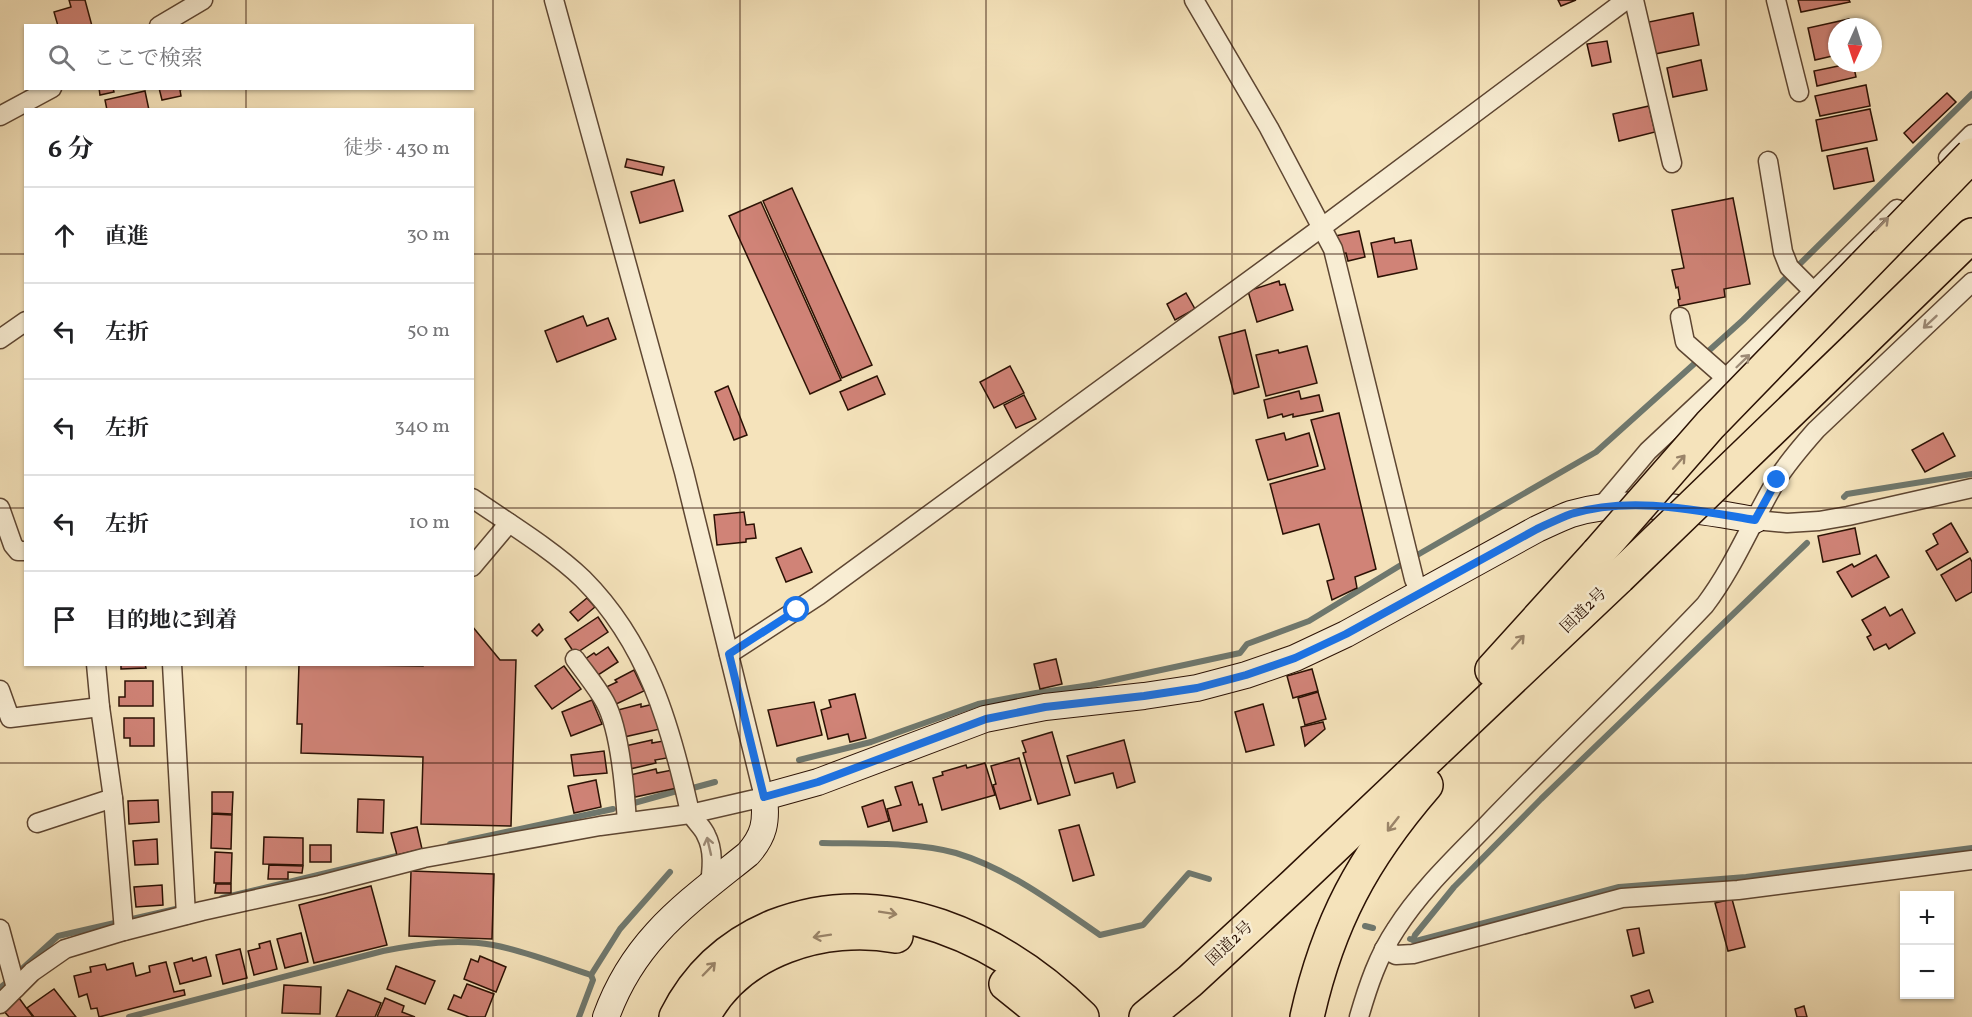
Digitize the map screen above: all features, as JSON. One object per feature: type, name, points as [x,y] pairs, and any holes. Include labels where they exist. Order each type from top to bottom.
[{"type":"highway","points":[[1294,885],[1364,797],[1498,664],[1710,425],[1972,155]]},
{"type":"highway","name":"国道2号","points":[[1154,1017],[1619,577],[1972,235]]},
{"type":"highway","points":[[1857,347],[1972,247]]},
{"type":"highway","points":[[1307,1017],[1324,952],[1351,889],[1368,860],[1414,799],[1540,652]]},
{"type":"highway","points":[[676,1017],[698,981],[717,961],[739,944],[790,920],[821,913],[852,910],[910,917],[967,936],[993,949],[1018,966],[1067,1014]]},
{"type":"highway","points":[[703,1017],[710,1004],[728,983],[750,964],[776,950],[806,939],[837,934],[865,933],[894,936],[950,952],[1067,1014]]},
{"type":"highway","name":"国道2号","points":[[1146,1017],[1190,981]]},
{"type":"street","points":[[162,24],[203,0]]},
{"type":"street","points":[[554,0],[684,472],[766,811],[764,829],[759,842],[748,854],[663,925],[646,943],[631,964],[606,1017]]},
{"type":"street","points":[[1194,0],[1269,128],[1333,249],[1420,593]]},
{"type":"street","points":[[729,654],[818,597],[1321,228],[1626,0]]},
{"type":"street","points":[[1634,0],[1672,163]]},
{"type":"street","points":[[1776,0],[1799,92]]},
{"type":"street","points":[[0,116],[48,90]]},
{"type":"street","points":[[1600,508],[1648,451],[1814,292],[1972,134]]},
{"type":"street","points":[[1768,161],[1783,252],[1793,271],[1814,292]]},
{"type":"street","points":[[1359,1017],[1367,989],[1396,927],[1445,869],[1533,776],[1705,605],[1723,581],[1777,480],[1816,430],[1972,282]]},
{"type":"street","points":[[1680,318],[1685,342],[1726,378]]},
{"type":"street","points":[[0,339],[24,322]]},
{"type":"street","points":[[0,1004],[14,981],[32,972],[65,949],[124,924],[186,909],[320,885],[424,858],[627,822],[690,814],[818,782],[986,719],[1045,707],[1197,688],[1246,675],[1295,658],[1346,634],[1537,529],[1570,514],[1600,508],[1661,506],[1755,520],[1787,523],[1819,521],[1972,488]]},
{"type":"street","points":[[474,499],[582,579],[615,617],[639,655],[657,691],[690,814],[707,835],[712,859],[710,884]]},
{"type":"street","points":[[0,508],[13,545],[18,551],[24,551]]},
{"type":"street","points":[[474,565],[509,523]]},
{"type":"street","points":[[575,659],[605,702],[613,721],[625,791],[627,822]]},
{"type":"street","points":[[96,666],[113,798],[124,924]]},
{"type":"street","points":[[172,666],[186,909]]},
{"type":"street","points":[[0,690],[10,718],[100,707]]},
{"type":"street","points":[[38,823],[113,798]]},
{"type":"street","points":[[1384,949],[1396,955],[1413,954],[1622,898],[1738,890],[1972,860]]},
{"type":"street","points":[[0,929],[14,981]]},
{"type":"building","points":[[69,0],[85,0],[91,24],[57,24],[54,12],[71,7]]},
{"type":"building","points":[[1558,0],[1576,0],[1561,6]]},
{"type":"building","points":[[1798,0],[1849,0],[1850,2],[1801,12]]},
{"type":"building","points":[[1693,13],[1699,45],[1650,55],[1644,23]]},
{"type":"building","points":[[1828,24],[1828,57],[1815,60],[1808,28]]},
{"type":"building","points":[[1607,41],[1611,62],[1592,66],[1587,44]]},
{"type":"building","points":[[1701,60],[1707,90],[1673,97],[1667,68]]},
{"type":"building","points":[[1828,68],[1828,72],[1855,72],[1856,77],[1817,86],[1814,71]]},
{"type":"building","points":[[1866,85],[1870,106],[1820,116],[1815,96]]},
{"type":"building","points":[[99,90],[114,90],[114,92],[100,95]]},
{"type":"building","points":[[160,90],[180,90],[181,96],[162,100]]},
{"type":"building","points":[[145,91],[149,108],[107,108],[105,100]]},
{"type":"building","points":[[1947,93],[1956,102],[1913,143],[1904,133]]},
{"type":"building","points":[[1649,106],[1655,132],[1619,141],[1613,114]]},
{"type":"building","points":[[1870,109],[1877,140],[1822,151],[1816,120]]},
{"type":"building","points":[[1867,148],[1874,181],[1834,189],[1827,156]]},
{"type":"building","points":[[627,159],[664,167],[662,175],[625,167]]},
{"type":"building","points":[[674,180],[683,211],[640,223],[631,192]]},
{"type":"building","points":[[792,188],[872,365],[842,378],[763,201]]},
{"type":"building","points":[[1733,198],[1750,284],[1724,289],[1725,297],[1679,306],[1678,287],[1676,288],[1672,270],[1684,268],[1672,210]]},
{"type":"building","points":[[761,202],[841,380],[810,394],[729,216]]},
{"type":"building","points":[[1359,231],[1365,257],[1348,261],[1346,253],[1339,254],[1335,236]]},
{"type":"building","points":[[1394,238],[1395,243],[1411,240],[1417,269],[1378,277],[1371,243]]},
{"type":"building","points":[[1279,281],[1280,285],[1285,284],[1293,310],[1257,322],[1248,291]]},
{"type":"building","points":[[1186,293],[1195,309],[1175,320],[1167,304]]},
{"type":"building","points":[[583,316],[587,326],[608,318],[616,339],[557,362],[545,331]]},
{"type":"building","points":[[1245,330],[1259,387],[1234,394],[1219,337]]},
{"type":"building","points":[[1307,346],[1317,383],[1266,396],[1256,355],[1278,350],[1279,353]]},
{"type":"building","points":[[1010,366],[1024,393],[994,408],[980,382]]},
{"type":"building","points":[[877,376],[885,394],[848,410],[840,392]]},
{"type":"building","points":[[728,386],[747,435],[734,440],[715,392]]},
{"type":"building","points":[[1299,391],[1301,399],[1319,395],[1323,411],[1293,417],[1293,414],[1283,417],[1282,414],[1268,418],[1264,400]]},
{"type":"building","points":[[1024,395],[1036,419],[1016,428],[1004,405]]},
{"type":"building","points":[[1339,413],[1376,569],[1355,577],[1357,588],[1332,600],[1327,581],[1334,579],[1319,524],[1283,534],[1270,484],[1325,469],[1311,420]]},
{"type":"building","points":[[1284,433],[1286,440],[1309,433],[1318,466],[1268,480],[1256,440]]},
{"type":"building","points":[[1943,433],[1955,456],[1925,472],[1912,450]]},
{"type":"building","points":[[744,512],[746,525],[754,524],[756,538],[746,539],[746,542],[717,545],[714,515]]},
{"type":"building","points":[[1951,523],[1968,552],[1937,570],[1926,551],[1938,544],[1933,534]]},
{"type":"building","points":[[1855,528],[1860,554],[1823,562],[1818,536]]},
{"type":"building","points":[[801,548],[812,572],[786,582],[776,558]]},
{"type":"building","points":[[1876,555],[1889,577],[1852,597],[1837,572],[1852,564],[1854,567]]},
{"type":"building","points":[[1970,558],[1972,592],[1956,601],[1941,575]]},
{"type":"building","points":[[587,598],[595,607],[578,621],[570,612]]},
{"type":"building","points":[[1885,607],[1890,616],[1902,609],[1915,633],[1889,649],[1886,644],[1874,650],[1867,637],[1871,635],[1862,620]]},
{"type":"building","points":[[598,617],[608,632],[575,654],[565,639]]},
{"type":"building","points":[[539,624],[543,630],[537,636],[532,631]]},
{"type":"building","points":[[474,628],[500,660],[516,660],[511,826],[421,824],[423,757],[301,753],[302,724],[297,724],[299,666],[474,666]]},
{"type":"building","points":[[608,647],[618,662],[592,679],[581,662]]},
{"type":"building","points":[[1056,659],[1062,684],[1040,689],[1034,664]]},
{"type":"building","points":[[121,666],[146,666],[146,668],[121,669]]},
{"type":"building","points":[[564,666],[581,689],[552,709],[535,686]]},
{"type":"building","points":[[1312,669],[1318,691],[1293,698],[1287,676]]},
{"type":"building","points":[[634,670],[644,691],[612,706],[604,688]]},
{"type":"building","points":[[125,681],[153,681],[153,706],[119,706],[119,697],[125,697]]},
{"type":"building","points":[[1318,692],[1326,719],[1305,725],[1298,698]]},
{"type":"building","points":[[855,694],[866,738],[850,742],[848,734],[828,739],[821,710],[831,707],[829,700]]},
{"type":"building","points":[[592,700],[602,724],[571,736],[562,712]]},
{"type":"building","points":[[814,702],[822,735],[777,746],[768,710]]},
{"type":"building","points":[[641,704],[641,707],[654,704],[660,729],[624,737],[618,710]]},
{"type":"building","points":[[1263,704],[1274,745],[1246,752],[1235,712]]},
{"type":"building","points":[[124,718],[154,718],[154,746],[130,746],[130,738],[124,738]]},
{"type":"building","points":[[1323,722],[1325,729],[1305,746],[1301,727]]},
{"type":"building","points":[[1052,732],[1070,795],[1038,804],[1023,753],[1026,752],[1022,741]]},
{"type":"building","points":[[652,740],[652,743],[663,741],[667,758],[630,769],[625,746]]},
{"type":"building","points":[[1124,740],[1135,782],[1117,788],[1113,773],[1075,783],[1067,756]]},
{"type":"building","points":[[604,751],[607,773],[574,776],[571,755]]},
{"type":"building","points":[[1019,758],[1031,800],[1000,809],[993,785],[996,784],[991,766]]},
{"type":"building","points":[[985,763],[995,795],[942,810],[933,778],[943,775],[942,772],[966,765],[967,768]]},
{"type":"building","points":[[656,769],[657,773],[672,770],[677,788],[635,797],[630,775]]},
{"type":"building","points":[[596,780],[601,807],[574,813],[568,786]]},
{"type":"building","points":[[912,782],[927,822],[893,831],[887,809],[901,805],[895,787]]},
{"type":"building","points":[[212,792],[233,792],[232,814],[212,813]]},
{"type":"building","points":[[358,799],[384,800],[383,833],[357,832]]},
{"type":"building","points":[[158,800],[159,822],[129,824],[128,801]]},
{"type":"building","points":[[883,800],[889,821],[868,827],[862,807]]},
{"type":"building","points":[[212,814],[232,815],[231,849],[211,848]]},
{"type":"building","points":[[1079,825],[1094,875],[1073,881],[1059,830]]},
{"type":"building","points":[[417,827],[422,849],[397,855],[391,833]]},
{"type":"building","points":[[264,837],[303,838],[303,865],[263,864]]},
{"type":"building","points":[[157,839],[158,864],[135,865],[133,841]]},
{"type":"building","points":[[310,845],[331,845],[331,862],[310,862]]},
{"type":"building","points":[[215,852],[232,853],[231,883],[214,883]]},
{"type":"building","points":[[269,865],[303,866],[302,873],[288,872],[288,879],[268,879]]},
{"type":"building","points":[[411,871],[494,874],[492,939],[409,936]]},
{"type":"building","points":[[216,884],[231,884],[231,893],[215,893]]},
{"type":"building","points":[[162,885],[163,905],[136,907],[134,887]]},
{"type":"building","points":[[371,886],[387,945],[314,963],[299,905]]},
{"type":"building","points":[[1732,899],[1745,947],[1728,951],[1715,903]]},
{"type":"building","points":[[1639,928],[1644,953],[1633,956],[1627,930]]},
{"type":"building","points":[[301,933],[308,962],[285,968],[277,939]]},
{"type":"building","points":[[270,941],[277,969],[254,975],[248,951],[260,948],[259,944]]},
{"type":"building","points":[[240,949],[247,978],[223,984],[216,955]]},
{"type":"building","points":[[480,956],[506,967],[496,992],[464,979],[471,959],[478,962]]},
{"type":"building","points":[[206,957],[211,976],[180,984],[174,963]]},
{"type":"building","points":[[166,962],[174,992],[184,990],[185,995],[99,1017],[97,1008],[91,1009],[87,994],[79,997],[74,976],[91,972],[90,967],[105,964],[107,970],[133,963],[136,976],[150,972],[149,966]]},
{"type":"building","points":[[396,966],[435,981],[425,1004],[387,989]]},
{"type":"building","points":[[467,984],[494,994],[485,1017],[469,1017],[448,1009],[454,995],[461,998]]},
{"type":"building","points":[[284,985],[321,987],[320,1014],[282,1013]]},
{"type":"building","points":[[54,989],[76,1017],[34,1017],[27,1008]]},
{"type":"building","points":[[348,990],[381,1003],[375,1017],[336,1017]]},
{"type":"building","points":[[1649,990],[1653,1002],[1635,1008],[1631,996]]},
{"type":"building","points":[[19,998],[33,1017],[9,1017],[3,1010]]},
{"type":"building","points":[[385,998],[404,1006],[402,1012],[415,1017],[377,1017]]},
{"type":"building","points":[[1804,1006],[1807,1017],[1797,1017],[1795,1009]]},
{"type":"waterway","points":[[799,760],[871,742],[978,704],[1091,685],[1240,653],[1247,644],[1309,621],[1419,554],[1596,452],[1743,320],[1972,94]]},
{"type":"waterway","points":[[1844,497],[1847,494],[1972,474]]},
{"type":"waterway","points":[[1413,940],[1454,887],[1541,799],[1807,543]]},
{"type":"waterway","points":[[689,789],[715,782]]},
{"type":"waterway","points":[[634,803],[677,791]]},
{"type":"waterway","points":[[450,844],[613,809]]},
{"type":"waterway","points":[[822,843],[907,845],[956,853],[995,868],[1013,878],[1100,935],[1143,925],[1189,873],[1209,879]]},
{"type":"waterway","points":[[1410,939],[1416,941],[1619,887],[1746,877],[1972,848]]},
{"type":"waterway","points":[[222,898],[405,854]]},
{"type":"waterway","points":[[129,1017],[383,951],[438,943],[466,942],[493,945],[530,954],[591,975],[620,929],[670,872]]},
{"type":"waterway","points":[[23,968],[58,936],[180,908]]},
{"type":"waterway","points":[[1365,926],[1373,928]]},
{"type":"waterway","points":[[579,1017],[593,980],[591,975]]},
{"type":"waterway","points":[[0,988],[11,979]]},
{"type":"route","points":[[797,610],[729,654],[764,797],[818,782],[986,719],[1045,707],[1197,688],[1246,675],[1295,658],[1346,634],[1537,529],[1570,514],[1600,508],[1661,506],[1755,520],[1777,480]]}]
